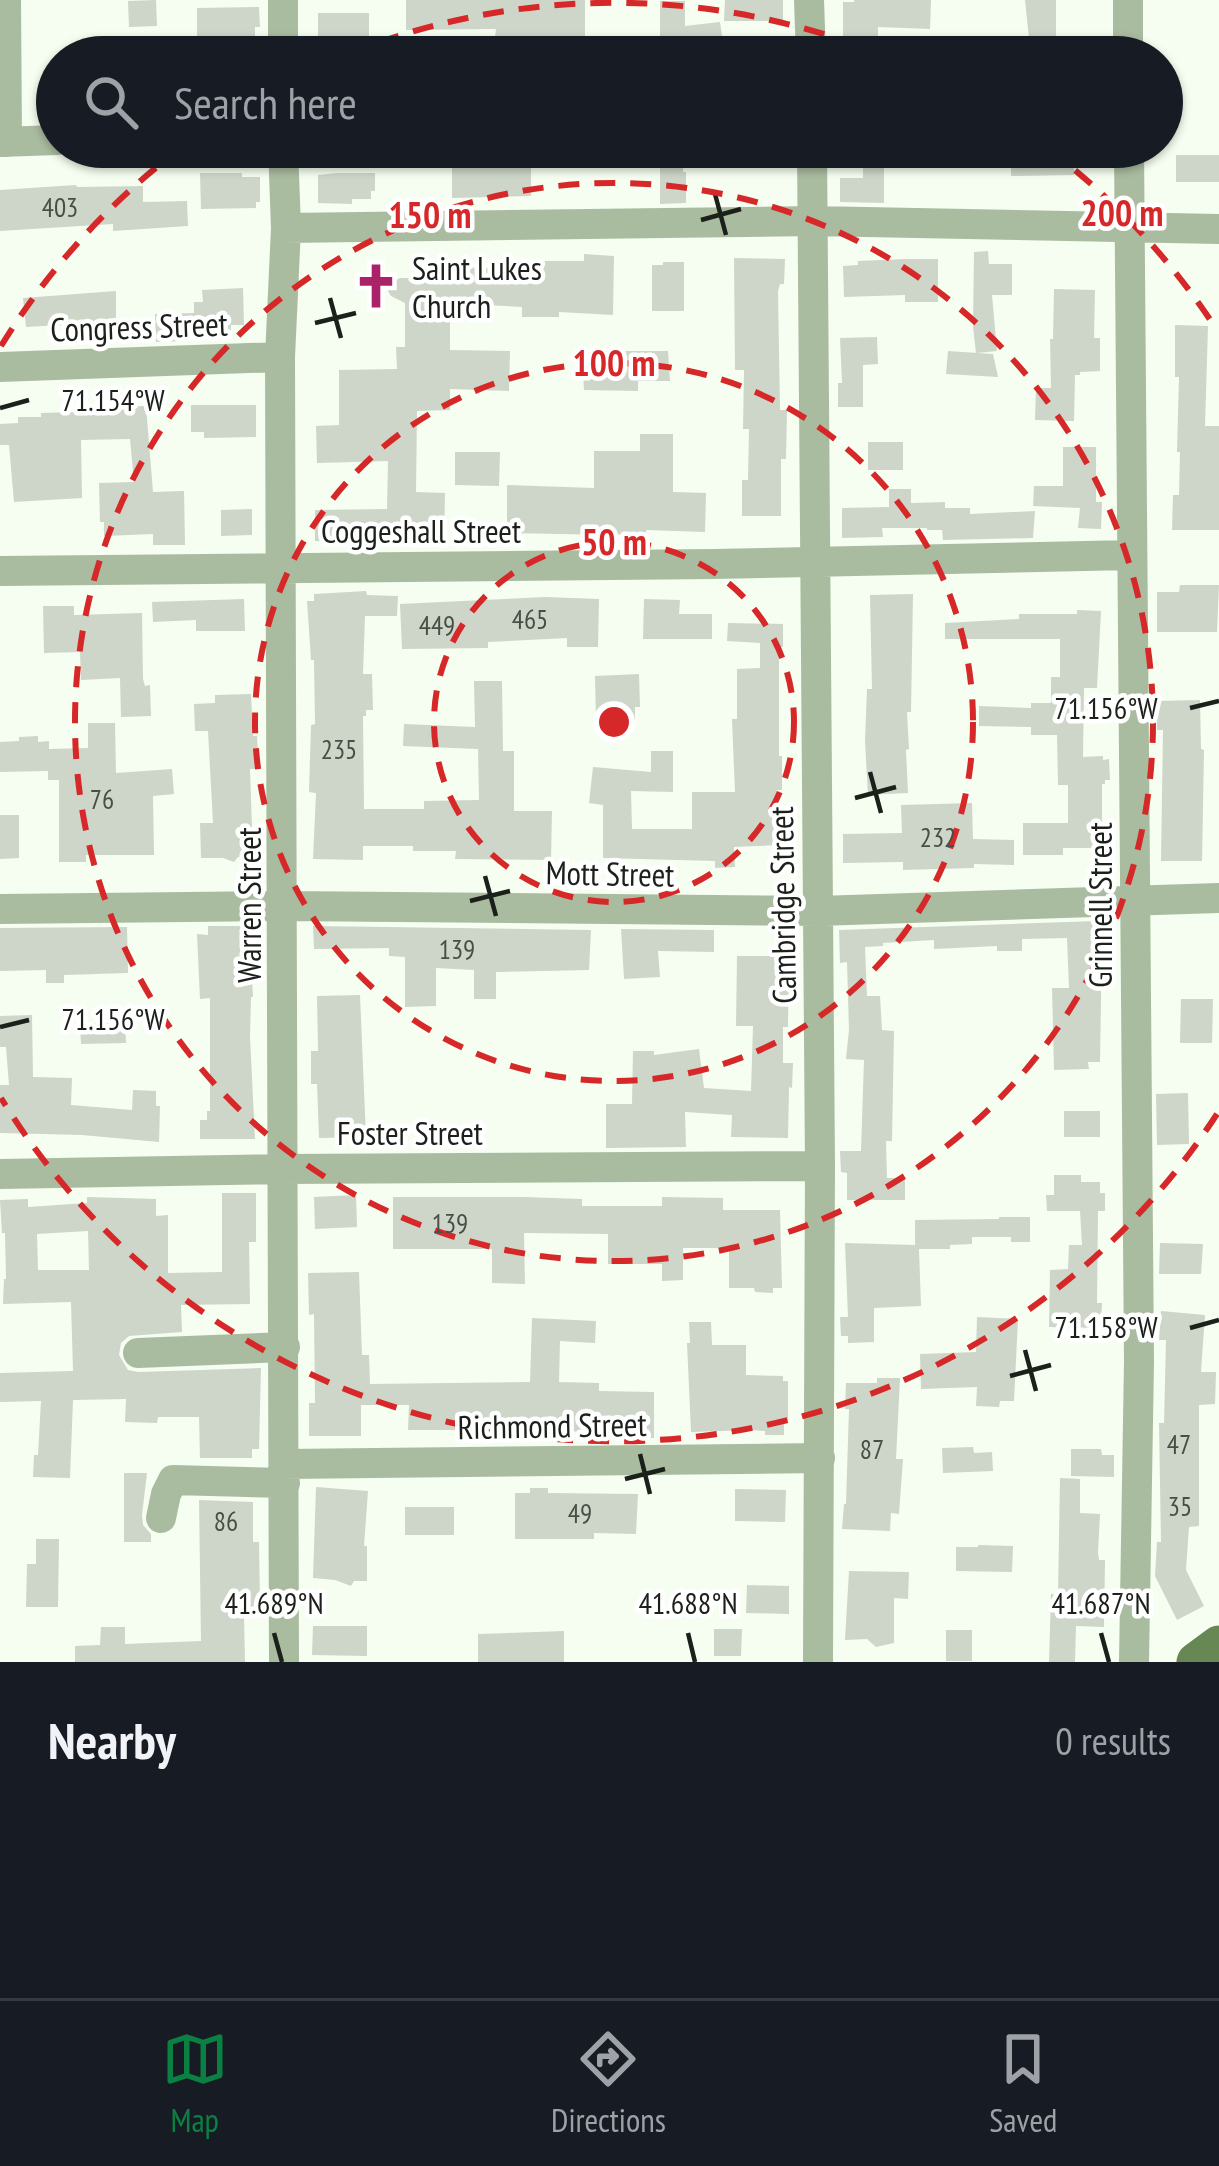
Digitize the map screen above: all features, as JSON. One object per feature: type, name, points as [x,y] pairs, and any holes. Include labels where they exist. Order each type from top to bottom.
[{"type":"main road","points":[[1196,1662],[1219,1645]]},
{"type":"street","points":[[6,0],[4,142],[36,141]]},
{"type":"street","points":[[283,36],[284,0]]},
{"type":"street","points":[[809,0],[810,36]]},
{"type":"street","points":[[1127,0],[1128,36]]},
{"type":"street","name":"Warren Street","points":[[284,168],[280,357],[284,1662]]},
{"type":"street","name":"Cambridge Street","points":[[813,168],[820,1166],[818,1662]]},
{"type":"street","name":"Grinnell Street","points":[[1130,168],[1139,1361],[1134,1662]]},
{"type":"street","points":[[286,228],[814,221],[1219,229]]},
{"type":"street","name":"Congress Street","points":[[0,368],[280,357]]},
{"type":"street","name":"Coggeshall Street","points":[[0,571],[1131,556]]},
{"type":"street","name":"Mott Street","points":[[0,909],[284,906],[818,911],[1219,898]]},
{"type":"street","name":"Foster Street","points":[[0,1174],[820,1166]]},
{"type":"street","points":[[138,1353],[285,1348]]},
{"type":"street","name":"Richmond Street","points":[[161,1518],[173,1480],[820,1458]]},
{"type":"building","points":[[156,0],[157,26],[129,27],[128,1]]},
{"type":"building","points":[[406,0],[585,0],[585,36],[495,36],[496,29],[406,30]]},
{"type":"building","points":[[725,0],[783,0],[783,21],[724,21]]},
{"type":"building","points":[[931,0],[930,29],[878,27],[878,36],[843,36],[843,2]]},
{"type":"building","points":[[1025,0],[1056,0],[1056,36],[1029,36]]},
{"type":"building","points":[[660,1],[685,1],[685,26],[720,22],[722,36],[660,36]]},
{"type":"building","points":[[259,7],[260,27],[255,27],[255,36],[197,36],[197,8]]},
{"type":"building","points":[[318,13],[369,13],[369,36],[318,36]]},
{"type":"building","points":[[1183,155],[1219,155],[1219,182],[1176,182]]},
{"type":"building","points":[[452,168],[531,168],[531,196],[452,198]]},
{"type":"building","points":[[660,168],[683,168],[686,203],[660,204]]},
{"type":"building","points":[[863,168],[884,168],[884,203],[840,202],[840,178],[863,178]]},
{"type":"building","points":[[1011,168],[1074,168],[1074,175],[1011,176]]},
{"type":"building","points":[[200,173],[260,177],[260,202],[256,208],[201,209]]},
{"type":"building","points":[[375,173],[371,199],[318,203],[318,175]]},
{"type":"building","points":[[143,186],[143,202],[187,201],[188,226],[113,231],[113,224],[0,231],[0,190]]},
{"type":"building","points":[[988,251],[989,264],[1012,264],[1012,295],[992,295],[997,351],[976,353],[974,252]]},
{"type":"building","points":[[584,254],[614,256],[613,315],[559,312],[559,317],[522,317],[522,307],[450,303],[450,350],[510,351],[509,391],[450,389],[450,410],[417,411],[416,492],[445,493],[444,543],[315,541],[315,510],[387,509],[388,461],[317,463],[316,426],[339,425],[339,370],[397,369],[396,347],[405,347],[405,303],[391,296],[390,283],[400,278],[459,278],[460,267],[522,269],[536,261],[584,261]]},
{"type":"building","points":[[734,258],[785,259],[784,284],[778,291],[780,410],[787,410],[781,516],[742,516],[749,429],[743,429],[744,370],[735,370]]},
{"type":"building","points":[[938,259],[938,302],[905,302],[905,295],[844,297],[843,266],[858,265],[858,261]]},
{"type":"building","points":[[684,262],[684,311],[652,311],[652,265]]},
{"type":"building","points":[[243,288],[244,325],[184,332],[184,341],[156,342],[155,314],[194,313],[194,302],[203,302],[202,290]]},
{"type":"building","points":[[1054,289],[1095,290],[1094,338],[1100,338],[1100,371],[1075,375],[1074,421],[1035,420],[1036,388],[1051,388]]},
{"type":"building","points":[[116,291],[116,322],[26,327],[23,298]]},
{"type":"building","points":[[1175,325],[1208,326],[1205,426],[1219,426],[1219,530],[1172,530],[1180,452]]},
{"type":"building","points":[[877,337],[878,364],[863,365],[863,407],[838,407],[840,338]]},
{"type":"building","points":[[601,351],[668,351],[670,381],[638,381],[638,391],[584,390],[582,356],[601,356]]},
{"type":"building","points":[[948,351],[993,354],[998,377],[946,374]]},
{"type":"building","points":[[191,405],[256,405],[256,437],[204,438],[204,432],[191,432]]},
{"type":"building","points":[[146,406],[153,492],[184,491],[185,545],[153,545],[153,534],[104,536],[99,483],[134,482],[130,439],[81,440],[82,498],[14,502],[9,445],[0,445],[0,424],[18,423],[18,417],[41,417],[41,413]]},
{"type":"building","points":[[640,434],[673,434],[673,492],[706,493],[705,532],[507,533],[507,485],[594,488],[594,451],[640,451]]},
{"type":"building","points":[[868,442],[903,442],[903,470],[868,470]]},
{"type":"building","points":[[1063,447],[1096,447],[1101,529],[1078,528],[1080,508],[1033,506],[1034,486],[1063,486]]},
{"type":"building","points":[[455,452],[500,452],[499,486],[455,485]]},
{"type":"building","points":[[889,489],[911,489],[911,503],[945,502],[945,508],[970,508],[970,514],[1035,511],[1033,538],[943,540],[942,530],[882,528],[883,537],[842,538],[842,508],[889,507]]},
{"type":"building","points":[[252,509],[252,535],[221,536],[221,510]]},
{"type":"building","points":[[1180,585],[1219,585],[1217,632],[1157,632],[1157,592],[1179,592]]},
{"type":"building","points":[[366,591],[367,595],[398,596],[397,616],[365,616],[363,674],[372,674],[373,710],[366,710],[363,716],[364,809],[424,809],[424,801],[479,800],[478,749],[403,746],[404,724],[475,727],[474,681],[502,681],[503,751],[514,751],[514,811],[552,811],[551,860],[455,859],[456,851],[413,851],[413,846],[363,846],[363,860],[313,859],[316,793],[309,792],[314,660],[307,601],[314,601],[314,594]]},
{"type":"building","points":[[913,594],[908,793],[868,795],[870,595]]},
{"type":"building","points":[[244,599],[245,631],[196,631],[196,620],[153,622],[152,602]]},
{"type":"building","points":[[599,599],[598,647],[567,647],[567,638],[488,642],[488,648],[402,649],[400,604]]},
{"type":"building","points":[[644,599],[680,600],[679,614],[712,614],[712,639],[643,639]]},
{"type":"building","points":[[43,606],[74,606],[74,615],[142,613],[143,679],[145,686],[150,685],[151,716],[121,717],[120,678],[81,680],[80,652],[44,653]]},
{"type":"building","points":[[1077,610],[1101,611],[1097,688],[1084,688],[1083,757],[1109,759],[1110,780],[1102,784],[1102,848],[1023,855],[1023,823],[1068,823],[1068,785],[1058,785],[1057,735],[1031,735],[1031,727],[979,726],[979,706],[1031,708],[1031,703],[1051,703],[1051,677],[1060,677],[1060,639],[945,639],[945,623],[1019,619],[1019,614],[1077,614]]},
{"type":"building","points":[[728,623],[783,624],[779,845],[734,847],[735,867],[715,868],[715,861],[603,858],[603,805],[589,803],[593,767],[651,772],[651,751],[673,751],[673,792],[631,791],[632,829],[692,829],[692,792],[735,792],[732,719],[737,719],[737,669],[760,668],[760,643],[727,641]]},
{"type":"building","points":[[639,674],[640,707],[635,707],[635,720],[596,722],[595,676]]},
{"type":"building","points":[[251,694],[259,769],[250,769],[253,857],[238,857],[234,862],[201,858],[200,823],[213,823],[208,731],[195,731],[194,704],[215,703],[215,695]]},
{"type":"building","points":[[1200,700],[1202,861],[1161,861],[1163,730],[1157,730],[1157,701]]},
{"type":"building","points":[[88,723],[115,723],[116,773],[172,769],[174,794],[153,796],[154,855],[86,855],[86,862],[59,862],[59,780],[48,780],[48,771],[0,772],[0,742],[38,736],[38,742],[49,741],[49,749],[88,748]]},
{"type":"building","points":[[972,803],[973,839],[1014,840],[1014,865],[903,870],[903,862],[843,863],[843,834],[902,833],[901,805]]},
{"type":"building","points":[[0,815],[19,815],[19,858],[0,859]]},
{"type":"building","points":[[1097,921],[1097,934],[1102,934],[1100,1062],[1088,1062],[1089,1069],[1054,1070],[1052,988],[1069,988],[1067,938],[1022,939],[1022,951],[997,951],[997,946],[934,949],[934,940],[865,947],[867,996],[880,996],[882,1030],[894,1031],[887,1178],[905,1178],[905,1200],[847,1200],[847,1173],[841,1172],[840,1151],[861,1151],[864,1060],[846,1059],[847,962],[840,963],[839,930]]},
{"type":"building","points":[[208,926],[241,926],[240,963],[251,963],[255,1139],[200,1139],[200,1120],[207,1120],[210,1111],[210,998],[200,999],[197,934],[208,935]]},
{"type":"building","points":[[313,926],[591,930],[589,970],[496,972],[496,999],[474,999],[474,970],[436,968],[436,1006],[405,1007],[405,957],[389,956],[389,948],[314,949]]},
{"type":"building","points":[[127,927],[128,973],[64,975],[64,983],[46,983],[46,970],[0,971],[0,928]]},
{"type":"building","points":[[621,929],[714,930],[714,952],[658,951],[660,977],[624,979]]},
{"type":"building","points":[[737,956],[789,956],[788,1027],[783,1027],[783,1063],[793,1063],[788,1138],[731,1137],[732,1115],[685,1112],[686,1147],[606,1148],[606,1104],[632,1104],[633,1051],[654,1051],[654,1055],[699,1049],[704,1088],[751,1091],[753,1026],[736,1026]]},
{"type":"building","points":[[360,995],[366,1137],[319,1138],[317,1084],[311,1084],[311,1051],[318,1051],[317,996]]},
{"type":"building","points":[[1181,999],[1213,999],[1212,1043],[1180,1043]]},
{"type":"building","points":[[32,1015],[33,1077],[72,1078],[71,1105],[132,1110],[133,1090],[156,1091],[159,1142],[0,1133],[0,1085],[9,1085],[6,1047],[0,1047],[0,1016]]},
{"type":"building","points":[[125,1022],[126,1043],[81,1044],[80,1024]]},
{"type":"building","points":[[1188,1093],[1189,1144],[1157,1145],[1156,1094]]},
{"type":"building","points":[[1064,1111],[1100,1111],[1100,1137],[1064,1137]]},
{"type":"building","points":[[1054,1175],[1081,1175],[1081,1182],[1100,1182],[1100,1193],[1105,1193],[1105,1211],[1098,1211],[1101,1328],[1049,1327],[1050,1270],[1068,1269],[1069,1245],[1082,1245],[1080,1211],[1047,1211],[1046,1195],[1054,1195]]},
{"type":"building","points":[[222,1193],[256,1193],[256,1242],[249,1242],[250,1304],[181,1305],[182,1332],[129,1336],[121,1343],[119,1355],[128,1370],[138,1372],[261,1368],[259,1449],[252,1449],[252,1458],[200,1458],[199,1417],[125,1422],[126,1399],[73,1400],[70,1478],[33,1477],[41,1401],[0,1402],[0,1373],[73,1371],[71,1302],[3,1304],[5,1233],[0,1200],[28,1199],[28,1207],[87,1203],[87,1197],[156,1199],[156,1216],[168,1215],[168,1273],[222,1272]],"holes":[[[88,1231],[89,1270],[38,1270],[37,1234]]]},
{"type":"building","points":[[356,1195],[357,1227],[315,1229],[314,1197]]},
{"type":"building","points":[[393,1197],[582,1199],[582,1206],[662,1206],[662,1197],[723,1198],[723,1210],[780,1210],[782,1288],[773,1288],[773,1293],[729,1288],[729,1248],[683,1248],[683,1280],[662,1281],[662,1264],[608,1264],[608,1234],[524,1233],[525,1284],[492,1283],[492,1249],[393,1249]]},
{"type":"building","points":[[1030,1217],[1030,1242],[972,1237],[972,1244],[950,1245],[950,1249],[919,1249],[921,1306],[874,1308],[874,1342],[848,1343],[848,1336],[841,1336],[840,1317],[848,1317],[845,1243],[915,1245],[915,1220]]},
{"type":"building","points":[[1160,1243],[1203,1244],[1201,1274],[1159,1274]]},
{"type":"building","points":[[359,1272],[362,1355],[369,1355],[370,1384],[530,1382],[532,1318],[596,1321],[595,1343],[560,1341],[559,1382],[599,1383],[599,1391],[654,1392],[654,1438],[587,1438],[587,1432],[540,1430],[540,1435],[512,1430],[408,1430],[409,1405],[361,1405],[361,1436],[309,1436],[309,1403],[315,1403],[314,1314],[309,1315],[308,1273]]},
{"type":"building","points":[[1161,1311],[1205,1315],[1201,1372],[1216,1372],[1215,1404],[1199,1405],[1199,1526],[1189,1527],[1186,1570],[1204,1606],[1177,1620],[1155,1576],[1157,1542],[1161,1542],[1159,1423],[1164,1423],[1166,1340],[1159,1340]]},
{"type":"building","points":[[977,1317],[1018,1319],[1014,1401],[1000,1401],[999,1407],[976,1406],[977,1387],[921,1389],[920,1354],[976,1352]]},
{"type":"building","points":[[689,1322],[711,1322],[712,1345],[746,1345],[746,1375],[783,1376],[788,1381],[784,1435],[751,1430],[691,1432]]},
{"type":"building","points":[[877,1378],[900,1378],[899,1514],[891,1513],[890,1531],[842,1529],[849,1409],[845,1409],[846,1383],[877,1383]]},
{"type":"building","points":[[973,1447],[974,1453],[992,1452],[993,1471],[943,1473],[942,1448]]},
{"type":"building","points":[[1071,1449],[1101,1449],[1102,1455],[1114,1455],[1114,1477],[1071,1476]]},
{"type":"building","points":[[124,1473],[147,1473],[142,1515],[151,1542],[124,1542]]},
{"type":"building","points":[[1060,1478],[1080,1479],[1080,1513],[1100,1514],[1098,1553],[1099,1560],[1105,1560],[1104,1627],[1076,1626],[1075,1662],[1049,1662],[1051,1594],[1058,1595]]},
{"type":"building","points":[[316,1487],[368,1491],[367,1581],[354,1581],[351,1586],[313,1578]]},
{"type":"building","points":[[530,1488],[548,1488],[548,1493],[638,1494],[636,1534],[515,1539],[515,1493],[530,1493]]},
{"type":"building","points":[[735,1489],[786,1490],[785,1522],[735,1521]]},
{"type":"building","points":[[199,1500],[253,1502],[260,1604],[254,1604],[253,1616],[244,1616],[245,1662],[75,1662],[75,1646],[100,1645],[101,1627],[125,1627],[125,1644],[201,1641]]},
{"type":"building","points":[[405,1507],[454,1507],[454,1535],[405,1535]]},
{"type":"building","points":[[36,1539],[59,1539],[58,1607],[26,1607],[27,1564],[36,1564]]},
{"type":"building","points":[[1013,1546],[1012,1572],[956,1571],[956,1547]]},
{"type":"building","points":[[849,1571],[909,1572],[908,1599],[894,1598],[894,1643],[876,1647],[867,1639],[845,1640]]},
{"type":"building","points":[[747,1585],[789,1586],[789,1614],[746,1613]]},
{"type":"building","points":[[313,1626],[367,1626],[367,1656],[312,1655]]},
{"type":"building","points":[[714,1629],[742,1629],[741,1656],[714,1656]]},
{"type":"building","points":[[946,1630],[972,1630],[972,1661],[946,1661]]},
{"type":"building","points":[[564,1631],[564,1662],[478,1662],[478,1634]]},
{"type":"place","name":"Saint Lukes Church","points":[[376,286]]}]
